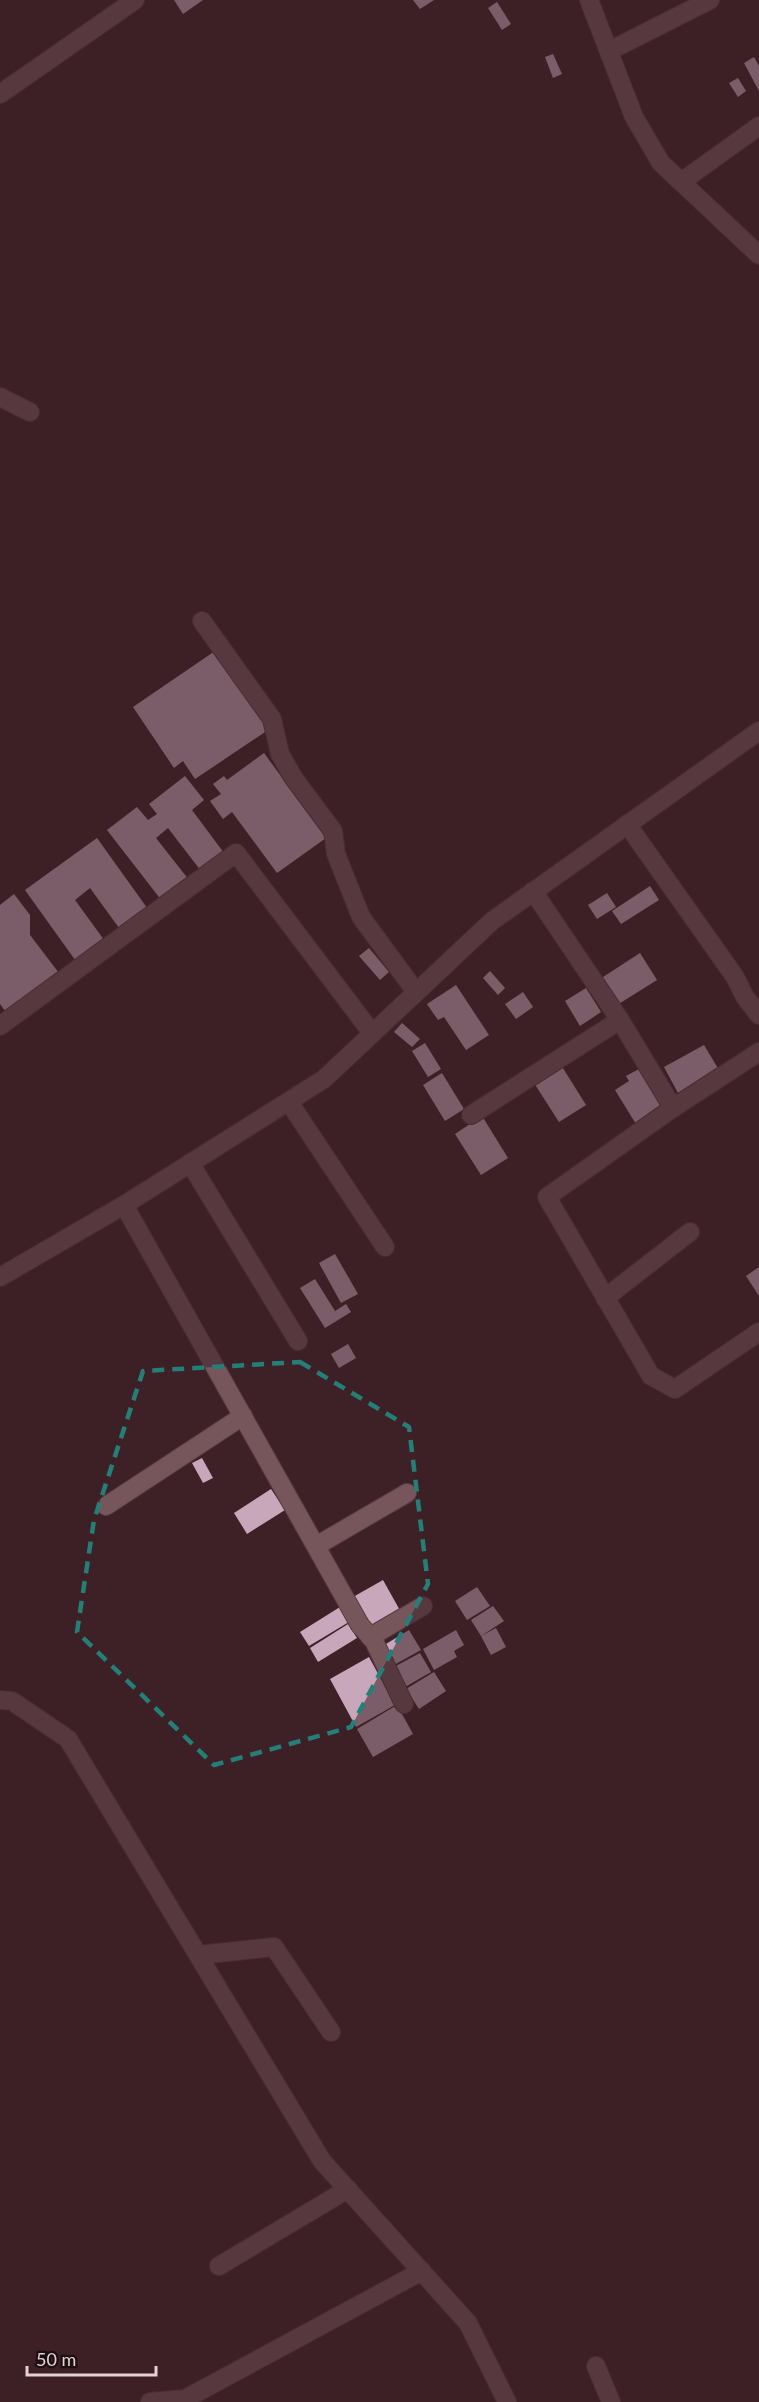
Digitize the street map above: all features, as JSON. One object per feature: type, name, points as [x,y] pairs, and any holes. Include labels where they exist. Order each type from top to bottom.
[{"type":"street","points":[[0,94],[135,0]]},
{"type":"street","points":[[589,0],[634,117],[661,163],[759,255]]},
{"type":"street","points":[[609,51],[710,0]]},
{"type":"street","points":[[681,182],[759,126]]},
{"type":"street","points":[[0,397],[30,412]]},
{"type":"street","points":[[202,621],[272,719],[280,754],[293,777],[333,831],[336,854],[361,917],[416,992]]},
{"type":"street","points":[[0,1277],[124,1205],[324,1079],[492,921],[759,731]]},
{"type":"street","points":[[627,824],[735,977],[745,997],[759,1015]]},
{"type":"street","points":[[0,1026],[236,853],[372,1033]]},
{"type":"street","points":[[533,891],[620,1020],[673,1108]]},
{"type":"street","points":[[471,1115],[620,1020]]},
{"type":"street","points":[[759,1052],[673,1108],[547,1197],[651,1377],[675,1389],[759,1332]]},
{"type":"street","points":[[289,1102],[385,1247]]},
{"type":"street","points":[[190,1163],[298,1341]]},
{"type":"street","points":[[124,1205],[360,1625],[370,1636],[404,1704]]},
{"type":"street","points":[[605,1298],[690,1232]]},
{"type":"street","points":[[106,1506],[243,1416]]},
{"type":"street","points":[[316,1546],[407,1493]]},
{"type":"street","points":[[370,1636],[423,1606]]},
{"type":"street","points":[[0,1700],[12,1701],[68,1739],[322,2161],[468,2323],[507,2402]]},
{"type":"street","points":[[198,1955],[274,1947],[331,2032]]},
{"type":"street","points":[[219,2266],[348,2189]]},
{"type":"street","points":[[150,2402],[186,2399],[422,2271]]},
{"type":"street","points":[[596,2366],[611,2402]]},
{"type":"highlighted area","points":[[300,1362],[409,1427],[428,1584],[351,1727],[214,1765],[77,1632],[94,1520],[143,1371]]},
{"type":"building","points":[[174,0],[203,0],[183,14]]},
{"type":"building","points":[[413,0],[434,0],[420,9]]},
{"type":"building","points":[[497,2],[511,24],[502,30],[488,8]]},
{"type":"building","points":[[553,54],[562,74],[553,78],[545,57]]},
{"type":"building","points":[[754,57],[759,66],[759,91],[744,63]]},
{"type":"building","points":[[738,78],[746,91],[738,97],[729,83]]},
{"type":"building","points":[[215,651],[268,730],[195,779],[183,761],[174,768],[133,707]]},
{"type":"building","points":[[264,753],[326,838],[277,873],[232,812],[223,819],[210,801],[221,794],[213,784],[224,776],[227,780]]},
{"type":"building","points":[[185,776],[204,800],[192,810],[224,853],[201,871],[168,828],[156,838],[189,880],[162,901],[107,830],[137,807],[148,820],[157,814],[149,804]]},
{"type":"building","points":[[97,838],[150,912],[122,932],[90,888],[75,900],[107,944],[78,964],[25,890]]},
{"type":"building","points":[[650,886],[659,900],[621,924],[612,911]]},
{"type":"building","points":[[607,893],[616,907],[597,919],[588,905]]},
{"type":"building","points":[[14,894],[30,915],[30,935],[62,977],[9,1016],[0,1004],[0,905]]},
{"type":"building","points":[[369,948],[389,972],[380,980],[359,956]]},
{"type":"building","points":[[640,953],[657,980],[617,1005],[600,979]]},
{"type":"building","points":[[490,971],[505,988],[498,995],[483,978]]},
{"type":"building","points":[[456,985],[489,1035],[466,1050],[444,1017],[438,1020],[427,1004]]},
{"type":"building","points":[[586,988],[601,1012],[580,1026],[565,1001]]},
{"type":"building","points":[[523,992],[533,1007],[516,1019],[505,1004]]},
{"type":"building","points":[[402,1023],[420,1039],[412,1047],[394,1032]]},
{"type":"building","points":[[425,1043],[441,1069],[428,1077],[412,1051]]},
{"type":"building","points":[[704,1045],[719,1070],[678,1093],[664,1067]]},
{"type":"building","points":[[561,1065],[586,1105],[559,1122],[534,1083]]},
{"type":"building","points":[[639,1069],[663,1107],[636,1124],[615,1090],[629,1081],[626,1076]]},
{"type":"building","points":[[442,1073],[464,1109],[445,1121],[423,1085]]},
{"type":"building","points":[[482,1116],[508,1158],[481,1175],[455,1134]]},
{"type":"building","points":[[335,1254],[358,1294],[341,1303],[319,1263]]},
{"type":"building","points":[[759,1267],[759,1296],[746,1276]]},
{"type":"building","points":[[315,1279],[335,1311],[346,1304],[351,1312],[325,1328],[300,1288]]},
{"type":"building","points":[[348,1344],[356,1358],[339,1368],[331,1354]]},
{"type":"building","points":[[202,1458],[213,1478],[203,1483],[192,1463]]},
{"type":"building","points":[[271,1489],[285,1510],[247,1534],[234,1513]]},
{"type":"building","points":[[383,1580],[402,1614],[372,1631],[353,1597]]},
{"type":"building","points":[[477,1587],[490,1606],[467,1620],[455,1601]]},
{"type":"building","points":[[493,1606],[504,1621],[481,1636],[471,1620]]},
{"type":"building","points":[[340,1607],[349,1622],[309,1646],[300,1632]]},
{"type":"building","points":[[348,1624],[357,1638],[318,1662],[310,1648]]},
{"type":"building","points":[[496,1628],[506,1647],[491,1655],[481,1636]]},
{"type":"building","points":[[409,1630],[421,1650],[392,1666],[381,1647]]},
{"type":"building","points":[[456,1630],[464,1645],[454,1651],[457,1657],[434,1670],[423,1649]]},
{"type":"building","points":[[420,1653],[431,1672],[405,1687],[394,1667]]},
{"type":"building","points":[[369,1657],[395,1705],[356,1727],[330,1679]]},
{"type":"building","points":[[434,1672],[446,1691],[419,1709],[406,1689]]},
{"type":"building","points":[[397,1705],[413,1734],[373,1757],[357,1729]]}]
